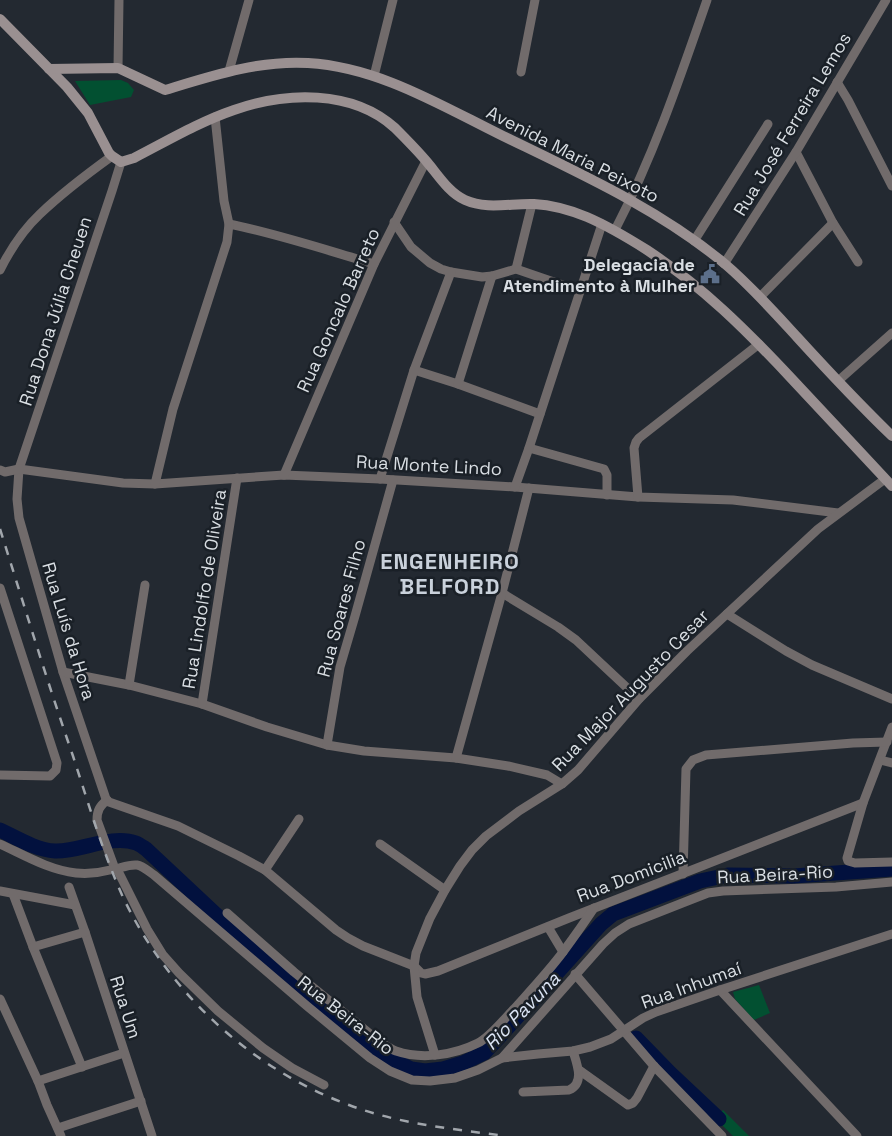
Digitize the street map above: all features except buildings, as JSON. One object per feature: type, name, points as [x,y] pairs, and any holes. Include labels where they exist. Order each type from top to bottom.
[{"type":"main road","points":[[0,19],[67,87],[88,113],[104,145],[116,159],[134,158],[215,117],[236,109],[270,100],[303,97],[327,98],[359,107],[384,119],[426,161],[450,189],[467,201],[491,206],[532,204],[563,209],[615,230],[686,277],[739,324],[889,482]]},
{"type":"main road","name":"Avenida Maria Peixoto","points":[[118,68],[165,90],[229,71],[255,66],[307,63],[337,66],[362,72],[384,79],[422,96],[631,200],[694,240],[760,297],[838,382],[892,436]]},
{"type":"main road","points":[[49,69],[118,68]]},
{"type":"street","points":[[118,68],[119,0]]},
{"type":"street","points":[[229,71],[249,0]]},
{"type":"street","points":[[374,76],[393,0]]},
{"type":"street","points":[[521,72],[535,0]]},
{"type":"street","points":[[615,230],[631,200],[680,80],[707,0]]},
{"type":"street","name":"Rua José Ferreira Lemos","points":[[724,264],[796,152],[886,0]]},
{"type":"street","points":[[837,82],[892,186]]},
{"type":"street","points":[[155,484],[173,408],[226,250],[229,234],[215,117]]},
{"type":"street","points":[[694,240],[768,124]]},
{"type":"street","points":[[796,152],[832,223],[858,262]]},
{"type":"street","points":[[0,270],[24,232],[39,214],[82,178],[116,159]]},
{"type":"street","name":"Rua Dona Júlia Cheuen","points":[[19,470],[112,191],[116,159]]},
{"type":"street","name":"Rua Goncalo Barreto","points":[[284,475],[374,264],[426,161]]},
{"type":"street","points":[[516,269],[532,204]]},
{"type":"street","points":[[394,222],[410,247],[441,269],[482,277],[516,269],[580,291]]},
{"type":"street","points":[[760,297],[832,223]]},
{"type":"street","points":[[229,224],[255,229],[374,264]]},
{"type":"street","points":[[515,487],[602,224]]},
{"type":"street","points":[[380,479],[414,370],[451,272]]},
{"type":"street","points":[[458,384],[492,276]]},
{"type":"street","points":[[838,382],[892,333]]},
{"type":"street","points":[[638,497],[634,448],[639,438],[759,344]]},
{"type":"street","points":[[414,370],[540,414]]},
{"type":"street","points":[[529,448],[604,468],[607,475],[607,494]]},
{"type":"street","name":"Rua Monte Lindo","points":[[0,470],[5,472],[19,470],[114,482],[155,484],[284,475],[380,479],[638,497],[733,500],[838,513]]},
{"type":"street","name":"Rua Luís da Hora","points":[[19,470],[17,499],[19,518],[63,672],[107,800]]},
{"type":"street","name":"Rua Lindolfo de Oliveira","points":[[202,704],[237,478]]},
{"type":"street","name":"Rua Soares Filho","points":[[327,746],[340,667],[393,480]]},
{"type":"street","name":"Rua Major Augusto Cesar","points":[[435,1055],[417,997],[414,966],[416,954],[430,918],[460,866],[486,836],[519,811],[562,784],[578,770],[639,699],[818,528],[838,513],[889,482]]},
{"type":"street","points":[[456,758],[529,488]]},
{"type":"street","points":[[129,685],[145,585]]},
{"type":"street","points":[[0,588],[57,762],[56,770],[50,776],[0,775]]},
{"type":"street","points":[[502,593],[576,640],[639,699]]},
{"type":"street","points":[[727,614],[812,665],[892,699]]},
{"type":"street","points":[[63,672],[129,685],[202,704],[327,746],[456,758],[531,770],[547,775],[562,784]]},
{"type":"street","points":[[892,727],[863,803],[847,858],[848,861],[855,863],[892,862]]},
{"type":"street","points":[[683,874],[686,769],[693,760],[706,755],[887,742]]},
{"type":"street","points":[[880,760],[892,762]]},
{"type":"street","points":[[107,800],[100,806],[97,820],[116,869],[147,929],[163,955],[218,1012],[263,1048],[292,1068],[324,1085]]},
{"type":"street","name":"Rua Domicilia","points":[[107,800],[112,804],[178,826],[265,870],[348,938],[363,946],[414,966],[421,973],[425,974],[438,971],[863,803]]},
{"type":"street","points":[[265,870],[299,819]]},
{"type":"street","name":"Rua Beira-Rio","points":[[0,844],[49,866],[76,873],[90,873],[128,866],[143,867],[370,1058],[390,1071],[412,1080],[430,1082],[455,1078],[478,1070],[502,1058],[603,944],[629,924],[708,894],[723,891],[836,887],[892,882]]},
{"type":"street","points":[[380,844],[445,890]]},
{"type":"street","name":"Rua Um","points":[[69,887],[152,1136]]},
{"type":"street","points":[[0,891],[76,905]]},
{"type":"street","points":[[13,894],[82,1067]]},
{"type":"street","points":[[227,912],[294,972],[380,1042],[395,1051],[435,1055],[461,1050],[479,1042],[499,1025],[563,952],[594,908]]},
{"type":"street","points":[[548,927],[563,952]]},
{"type":"street","points":[[33,947],[85,932]]},
{"type":"street","name":"Rua Inhumaí","points":[[502,1058],[573,1052],[611,1039],[643,1018],[656,1012],[892,934]]},
{"type":"street","points":[[576,974],[654,1066],[722,1136]]},
{"type":"street","points":[[720,990],[857,1136]]},
{"type":"street","points":[[0,999],[60,1132],[141,1101]]},
{"type":"street","points":[[523,1092],[573,1089],[577,1083],[578,1070],[573,1052]]},
{"type":"street","points":[[38,1081],[124,1053]]},
{"type":"street","points":[[578,1070],[628,1105],[634,1103],[654,1066]]},
{"type":"green space","points":[[121,80],[128,83],[134,90],[131,97],[90,105],[75,81]]},
{"type":"green space","points":[[759,985],[770,1013],[754,1020],[735,999],[733,992]]},
{"type":"green space","points":[[723,1110],[749,1136],[733,1136],[718,1121],[721,1118],[719,1114]]},
{"type":"waterway","name":"Rio Pavuna","points":[[0,830],[34,846],[55,851],[65,851],[116,841],[138,844],[146,849],[241,938],[383,1055],[411,1069],[425,1071],[443,1069],[463,1063],[484,1053],[601,924],[613,914],[700,881],[728,875],[794,876],[892,869]]},
{"type":"waterway","points":[[636,1038],[719,1119]]},
{"type":"railway","points":[[0,529],[54,700],[108,861],[122,895],[141,930],[162,963],[187,994],[245,1048],[278,1070],[312,1089],[349,1105],[387,1117],[426,1125],[506,1136]]},
{"type":"place","name":"Delegacia de Atendimento à Mulher","points":[[710,274]]},
{"type":"district","name":"ENGENHEIRO BELFORD","points":[[450,574]]}]
